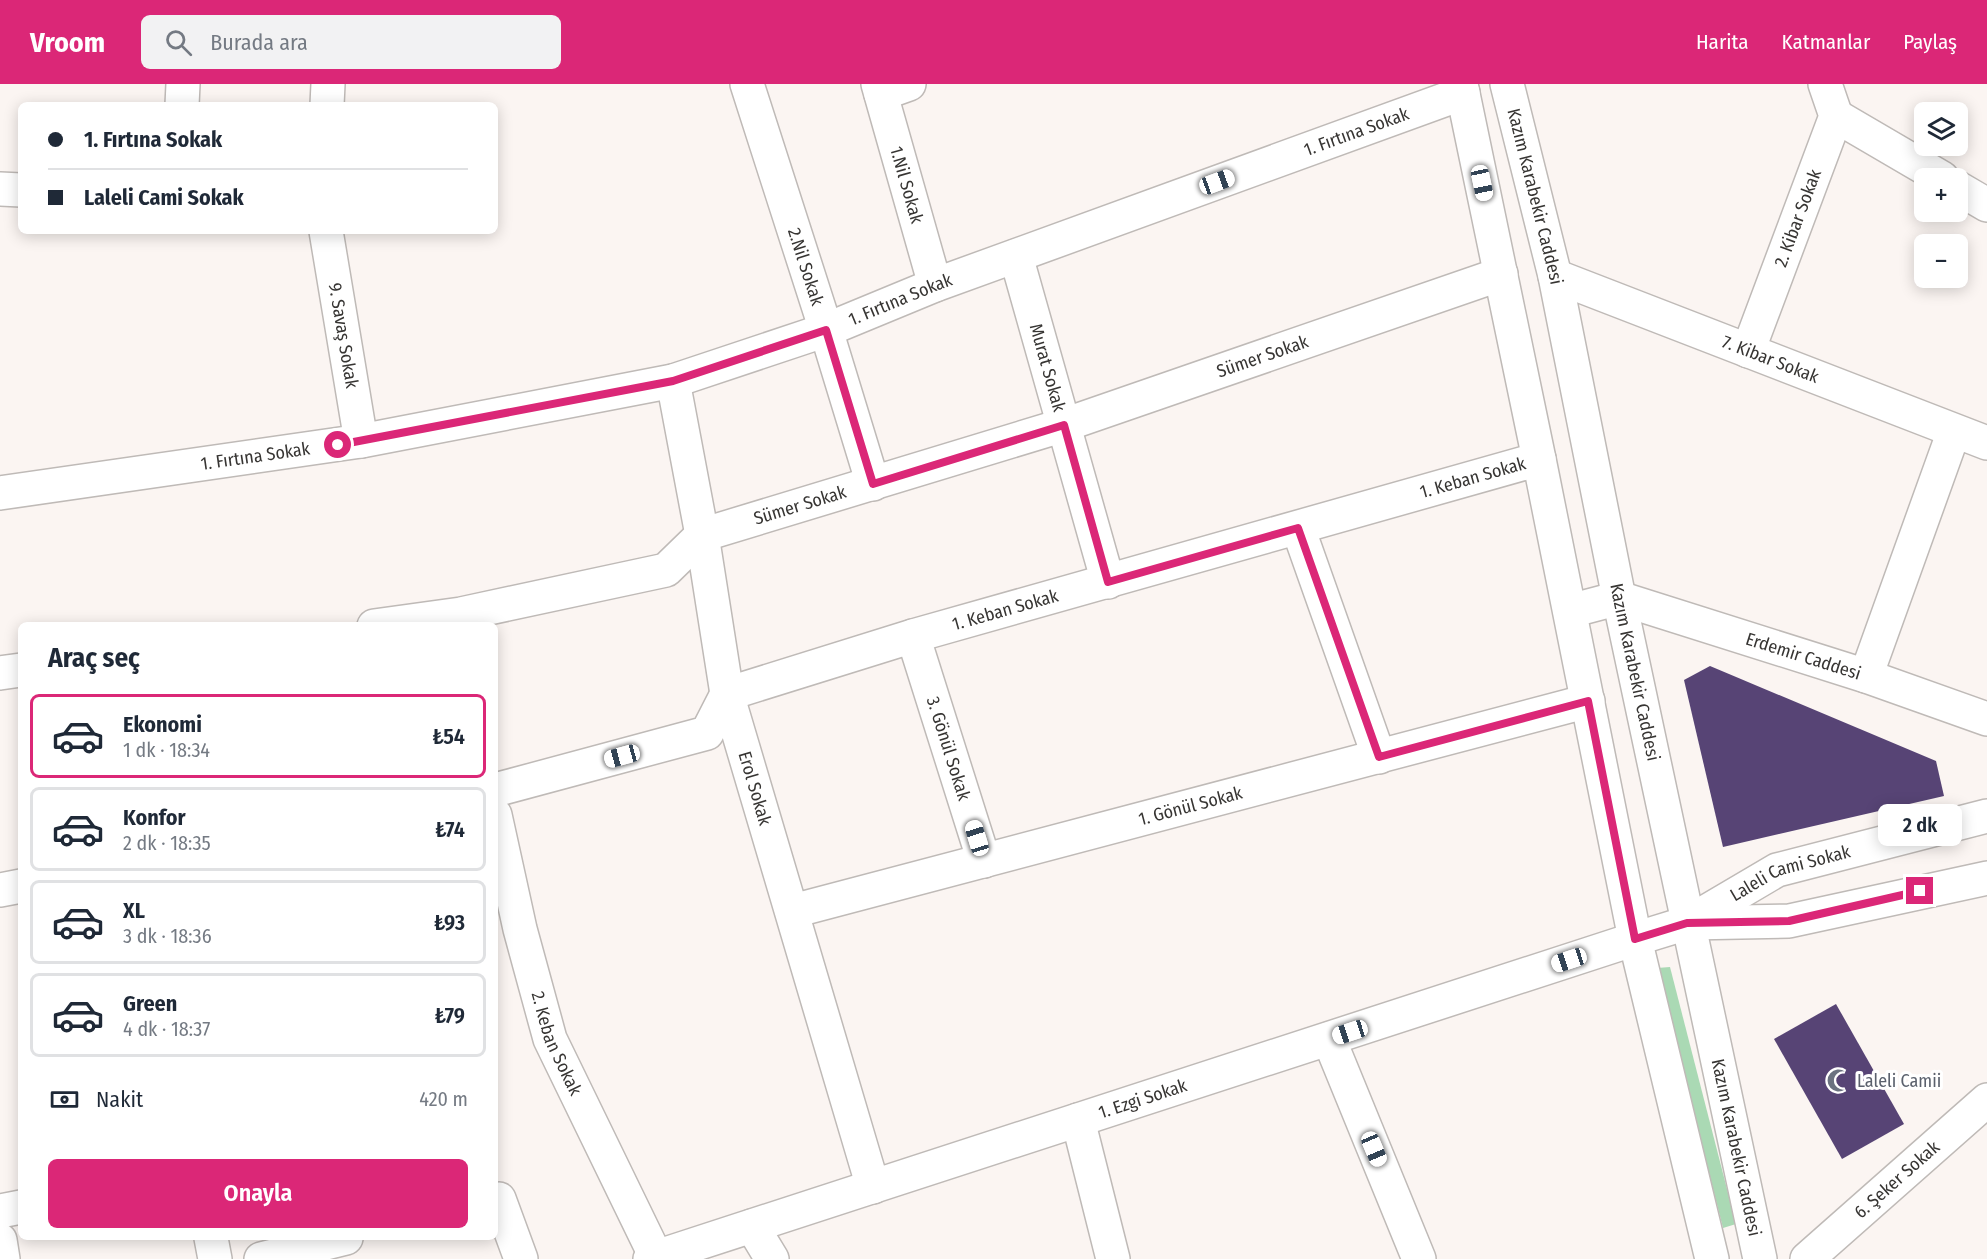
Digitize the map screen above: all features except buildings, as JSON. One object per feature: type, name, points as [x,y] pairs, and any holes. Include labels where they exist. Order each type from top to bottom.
[{"type":"street","points":[[182,102],[183,84]]},
{"type":"street","points":[[327,102],[328,84]]},
{"type":"street","name":"2.Nil Sokak","points":[[747,84],[873,484]]},
{"type":"street","name":"Kazım Karabekir Caddesi","points":[[1507,84],[1555,276],[1619,598],[1760,1259]]},
{"type":"street","points":[[1825,84],[1836,116],[1925,168]]},
{"type":"street","name":"1.Nil Sokak","points":[[890,87],[935,285]]},
{"type":"street","points":[[1462,88],[1635,939],[1712,1259]]},
{"type":"street","name":"1. Fırtına Sokak","points":[[0,493],[361,441],[673,381],[826,330],[935,285],[1462,88]]},
{"type":"street","name":"2. Kibar Sokak","points":[[1748,351],[1836,116]]},
{"type":"street","points":[[0,189],[18,190]]},
{"type":"street","points":[[1968,194],[1987,205]]},
{"type":"street","name":"9. Savaş Sokak","points":[[326,234],[361,441]]},
{"type":"street","name":"Murat Sokak","points":[[1016,256],[1108,582]]},
{"type":"street","name":"Sümer Sokak","points":[[403,622],[461,614],[666,570],[702,535],[1064,425],[1501,274]]},
{"type":"street","name":"7. Kibar Sokak","points":[[1555,276],[1987,443]]},
{"type":"street","name":"Erol Sokak","points":[[673,381],[702,535],[727,694],[873,1187]]},
{"type":"street","points":[[1866,676],[1954,431]]},
{"type":"street","name":"1. Keban Sokak","points":[[727,694],[913,636],[1539,459]]},
{"type":"street","points":[[1298,528],[1379,757]]},
{"type":"street","points":[[1570,611],[1619,598]]},
{"type":"street","name":"Erdemir Caddesi","points":[[1619,598],[1866,676],[1987,719]]},
{"type":"street","name":"3. Gönül Sokak","points":[[913,636],[984,861]]},
{"type":"street","points":[[0,673],[18,670]]},
{"type":"street","points":[[498,789],[707,734],[727,694]]},
{"type":"street","name":"1. Gönül Sokak","points":[[793,911],[1588,701]]},
{"type":"street","name":"Laleli Cami Sokak","points":[[1687,923],[1777,870],[1987,816]]},
{"type":"street","name":"2. Keban Sokak","points":[[498,829],[520,929],[549,1039],[653,1258]]},
{"type":"street","name":"Laleli Cami Sokak","points":[[1687,923],[1789,921],[1987,878]]},
{"type":"street","points":[[0,890],[18,887]]},
{"type":"street","name":"1. Ezgi Sokak","points":[[653,1258],[1687,923]]},
{"type":"street","points":[[1329,1039],[1419,1259]]},
{"type":"street","name":"6. Şeker Sokak","points":[[1806,1259],[1987,1100]]},
{"type":"street","points":[[1078,1120],[1113,1259]]},
{"type":"street","points":[[498,1202],[521,1259]]},
{"type":"street","points":[[0,1211],[18,1208]]},
{"type":"street","points":[[752,1226],[772,1259]]},
{"type":"street","points":[[0,1240],[3,1259]]},
{"type":"street","points":[[211,1240],[215,1259]]},
{"type":"street","points":[[261,1259],[338,1240]]},
{"type":"green space","points":[[1670,967],[1736,1224],[1723,1228],[1657,968]]},
{"type":"place","name":"Laleli Camii","points":[[1839,1081]]},
{"type":"route","points":[[338,445],[673,381],[826,330],[873,484],[1064,425],[1108,582],[1298,528],[1379,757],[1588,701],[1635,939],[1687,923],[1789,921],[1920,891]]}]
